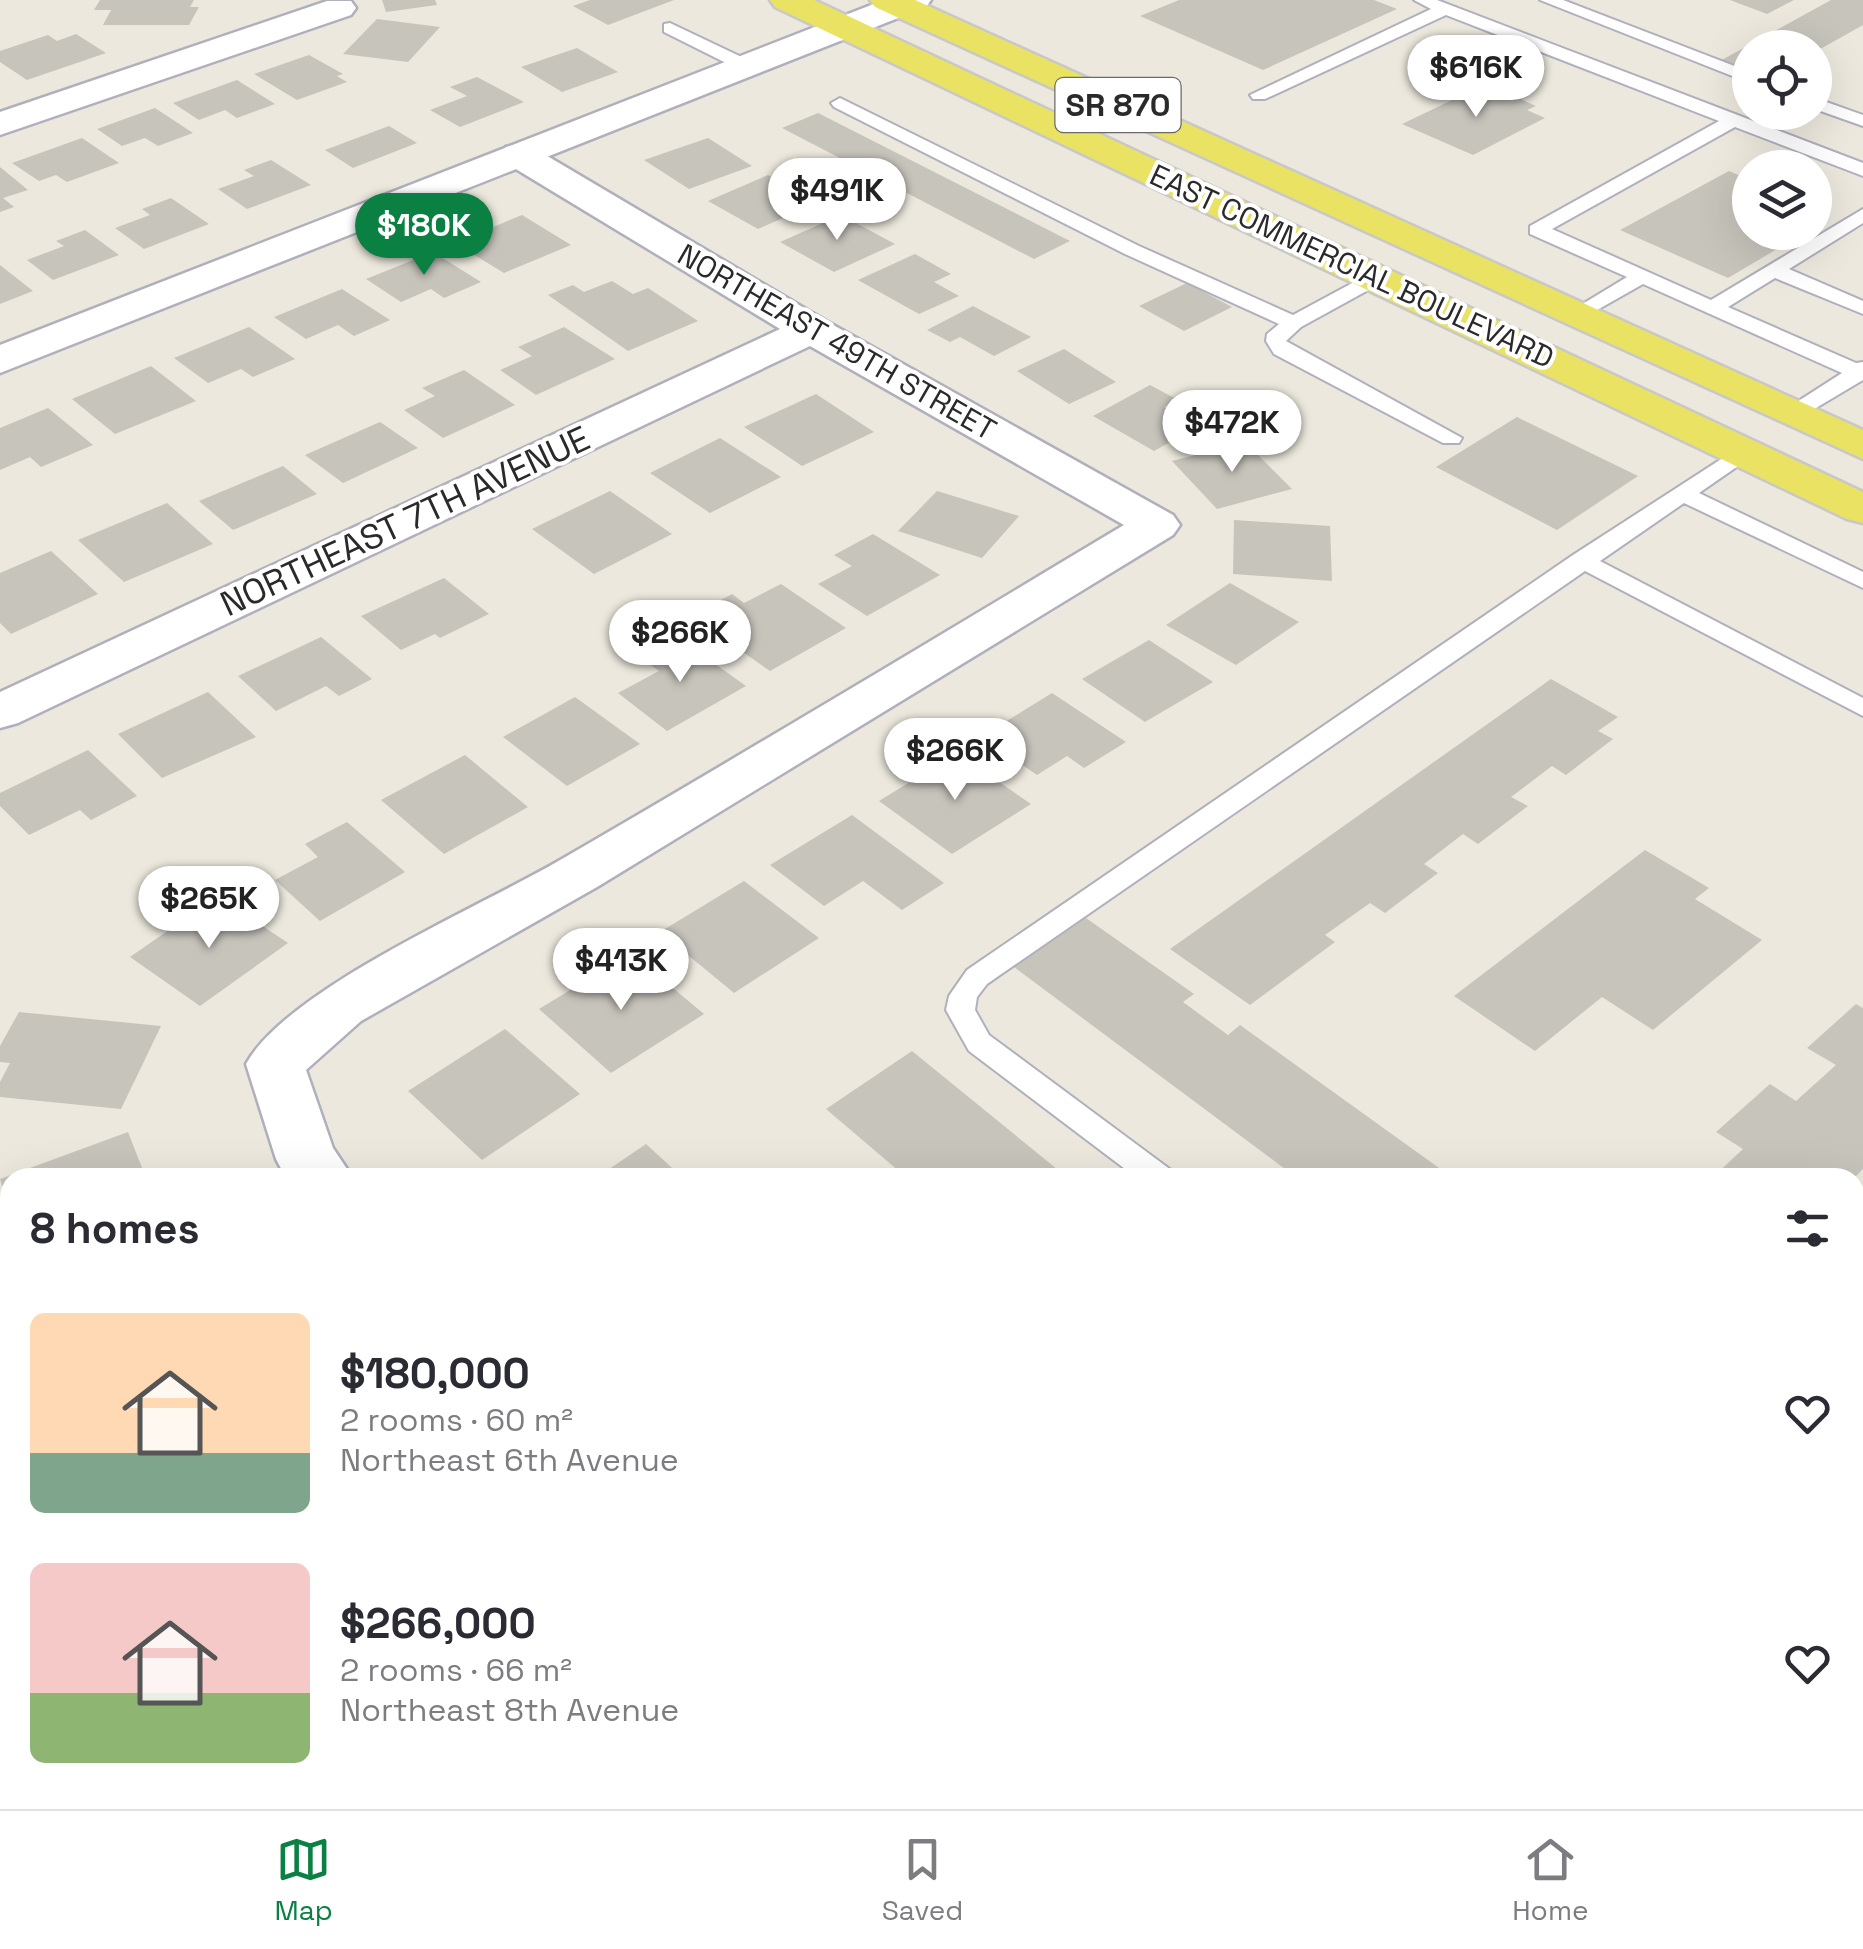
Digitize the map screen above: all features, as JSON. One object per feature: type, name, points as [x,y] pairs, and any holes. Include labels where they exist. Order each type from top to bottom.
[{"type":"main road","name":"EAST COMMERCIAL BOULEVARD","points":[[787,0],[1863,509]]},
{"type":"main road","name":"EAST COMMERCIAL BOULEVARD","points":[[900,2],[1863,446]]},
{"type":"main road","points":[[1330,256],[1411,275],[1690,402],[1734,412],[1794,414]]},
{"type":"main road","points":[[1743,452],[1774,449],[1807,456],[1863,477]]},
{"type":"street","points":[[0,360],[848,26],[900,2]]},
{"type":"street","points":[[0,124],[332,4]]},
{"type":"street","name":"NORTHEAST 49TH STREET","points":[[315,1168],[306,1159],[275,1064],[342,1006],[578,874],[1158,526],[811,330],[519,156]]},
{"type":"street","name":"NORTHEAST 7TH AVENUE","points":[[0,712],[811,330]]},
{"type":"lane","points":[[1422,0],[1732,119]]},
{"type":"lane","points":[[1548,0],[1732,71]]},
{"type":"lane","points":[[1259,95],[1446,9]]},
{"type":"lane","points":[[670,28],[746,66]]},
{"type":"lane","points":[[840,103],[1132,250],[1294,322]]},
{"type":"lane","points":[[1832,109],[1863,121]]},
{"type":"lane","points":[[1732,121],[1536,230],[1861,371]]},
{"type":"lane","points":[[1760,130],[1863,170]]},
{"type":"lane","points":[[1712,308],[1863,215]]},
{"type":"lane","points":[[1774,270],[1863,308]]},
{"type":"lane","points":[[1576,314],[1642,277]]},
{"type":"lane","points":[[1376,278],[1294,322],[1278,334],[1276,341],[1282,350],[1451,438]]},
{"type":"lane","points":[[1794,414],[1861,371]]},
{"type":"lane","points":[[1147,1168],[979,1043],[960,1016],[960,996],[976,977],[1743,452]]},
{"type":"lane","points":[[1681,493],[1863,581]]},
{"type":"lane","points":[[1581,560],[1863,708]]},
{"type":"building","points":[[100,0],[194,0],[190,7],[199,7],[189,25],[103,25],[111,10],[94,10]]},
{"type":"building","points":[[382,0],[435,0],[437,5],[386,12]]},
{"type":"building","points":[[590,0],[674,0],[608,25],[573,6]]},
{"type":"building","points":[[1179,0],[1374,0],[1397,9],[1263,70],[1140,16]]},
{"type":"building","points":[[1730,0],[1794,0],[1767,14]]},
{"type":"building","points":[[1831,0],[1863,0],[1863,25],[1832,42],[1832,30],[1776,30]]},
{"type":"building","points":[[377,19],[440,27],[408,62],[343,54]]},
{"type":"building","points":[[76,34],[106,53],[27,80],[0,62],[0,51],[48,35],[57,41]]},
{"type":"building","points":[[577,48],[618,72],[562,92],[521,67]]},
{"type":"building","points":[[1732,54],[1732,65],[1720,61]]},
{"type":"building","points":[[309,55],[343,74],[337,76],[347,82],[297,100],[254,74]]},
{"type":"building","points":[[477,77],[524,102],[460,127],[430,110],[467,96],[450,87]]},
{"type":"building","points":[[237,80],[275,104],[237,118],[225,110],[199,120],[173,103]]},
{"type":"building","points":[[1475,89],[1492,96],[1502,91],[1536,106],[1527,110],[1545,118],[1473,155],[1402,124]]},
{"type":"building","points":[[155,108],[193,133],[158,146],[145,138],[122,146],[97,129]]},
{"type":"building","points":[[818,113],[1070,241],[1034,259],[782,128]]},
{"type":"building","points":[[389,126],[417,143],[353,168],[325,150]]},
{"type":"building","points":[[82,138],[119,163],[67,182],[56,175],[39,181],[12,163]]},
{"type":"building","points":[[708,138],[752,166],[689,189],[644,160]]},
{"type":"building","points":[[271,160],[311,185],[247,209],[218,189],[254,176],[244,170]]},
{"type":"building","points":[[0,167],[28,190],[3,198],[14,207],[0,212]]},
{"type":"building","points":[[1729,171],[1732,250],[1775,250],[1728,278],[1620,230]]},
{"type":"building","points":[[768,175],[819,202],[758,229],[708,201]]},
{"type":"building","points":[[171,198],[209,224],[144,249],[115,228],[150,215],[142,209]]},
{"type":"building","points":[[522,215],[571,245],[504,273],[455,243]]},
{"type":"building","points":[[841,215],[895,244],[834,272],[780,242]]},
{"type":"building","points":[[85,230],[119,255],[53,280],[27,260],[64,246],[56,241]]},
{"type":"building","points":[[433,252],[481,282],[444,298],[431,289],[401,302],[366,279]]},
{"type":"building","points":[[915,254],[951,274],[934,282],[959,296],[919,314],[858,280]]},
{"type":"building","points":[[0,265],[33,291],[0,304]]},
{"type":"building","points":[[612,281],[633,294],[648,288],[698,321],[628,351],[548,295],[573,285],[584,292]]},
{"type":"building","points":[[1187,283],[1232,307],[1184,331],[1139,306]]},
{"type":"building","points":[[342,289],[390,320],[354,336],[338,325],[306,339],[274,317]]},
{"type":"building","points":[[973,306],[1031,337],[994,356],[960,337],[950,342],[927,330]]},
{"type":"building","points":[[249,327],[295,359],[253,377],[241,369],[208,383],[174,358]]},
{"type":"building","points":[[564,327],[615,359],[536,395],[500,370],[532,356],[518,347]]},
{"type":"building","points":[[1064,349],[1116,382],[1069,404],[1017,371]]},
{"type":"building","points":[[151,366],[196,401],[115,434],[72,399]]},
{"type":"building","points":[[464,370],[515,405],[443,438],[404,410],[435,396],[422,388]]},
{"type":"building","points":[[1150,385],[1178,400],[1164,407],[1199,426],[1154,451],[1093,416]]},
{"type":"building","points":[[816,394],[874,432],[802,466],[744,427]]},
{"type":"building","points":[[48,408],[93,445],[41,467],[30,457],[0,470],[0,428]]},
{"type":"building","points":[[1517,417],[1638,476],[1557,530],[1436,467]]},
{"type":"building","points":[[380,422],[418,448],[343,483],[305,455]]},
{"type":"building","points":[[720,438],[781,477],[710,513],[650,473]]},
{"type":"building","points":[[1245,442],[1292,489],[1217,509],[1172,461]]},
{"type":"building","points":[[283,466],[317,494],[233,530],[199,501]]},
{"type":"building","points":[[610,491],[672,534],[594,574],[532,529]]},
{"type":"building","points":[[937,491],[1019,516],[982,558],[898,531]]},
{"type":"building","points":[[167,503],[213,544],[124,582],[78,540]]},
{"type":"building","points":[[1234,520],[1330,526],[1332,581],[1233,574]]},
{"type":"building","points":[[873,534],[940,575],[867,616],[818,584],[852,566],[834,555]]},
{"type":"building","points":[[51,551],[98,594],[11,634],[0,623],[0,573]]},
{"type":"building","points":[[444,578],[489,614],[440,638],[435,634],[401,650],[361,616]]},
{"type":"building","points":[[1230,583],[1299,622],[1236,665],[1166,625]]},
{"type":"building","points":[[781,584],[846,628],[770,671],[691,616],[732,594],[744,603]]},
{"type":"building","points":[[676,636],[746,686],[667,731],[618,693],[659,671],[639,657]]},
{"type":"building","points":[[321,637],[372,679],[339,696],[326,686],[276,711],[238,676]]},
{"type":"building","points":[[1149,640],[1213,682],[1145,722],[1082,679]]},
{"type":"building","points":[[1551,679],[1618,717],[1598,731],[1613,739],[1566,775],[1552,766],[1511,797],[1528,806],[1478,844],[1463,834],[1424,864],[1438,873],[1385,913],[1370,903],[1325,935],[1335,942],[1250,1005],[1170,949]]},
{"type":"building","points":[[208,692],[256,737],[162,778],[118,734]]},
{"type":"building","points":[[1052,693],[1126,742],[1084,768],[1067,756],[1037,775],[981,737]]},
{"type":"building","points":[[575,697],[640,744],[567,786],[503,737]]},
{"type":"building","points":[[88,750],[137,796],[91,820],[80,810],[29,835],[0,806],[0,793]]},
{"type":"building","points":[[957,753],[1031,804],[952,854],[879,801]]},
{"type":"building","points":[[465,755],[528,807],[444,854],[381,800]]},
{"type":"building","points":[[852,815],[944,883],[902,910],[863,881],[824,906],[770,865]]},
{"type":"building","points":[[347,822],[405,872],[320,921],[275,880],[318,857],[305,844]]},
{"type":"building","points":[[1645,850],[1709,888],[1695,899],[1762,940],[1653,1030],[1602,997],[1535,1051],[1454,996]]},
{"type":"building","points":[[744,881],[819,938],[734,993],[660,932]]},
{"type":"building","points":[[218,896],[288,943],[200,1006],[130,957]]},
{"type":"building","points":[[1086,918],[1194,994],[1183,1002],[1228,1035],[1240,1025],[1439,1168],[1284,1168],[1014,967]]},
{"type":"building","points":[[631,953],[704,1014],[611,1073],[539,1009]]},
{"type":"building","points":[[1856,1004],[1863,1008],[1863,1168],[1723,1168],[1743,1149],[1716,1132],[1770,1084],[1796,1101],[1836,1065],[1807,1048]]},
{"type":"building","points":[[19,1012],[161,1026],[121,1109],[0,1097],[0,1082],[10,1063],[0,1062],[0,1046]]},
{"type":"building","points":[[505,1029],[580,1094],[482,1160],[408,1091]]},
{"type":"building","points":[[912,1051],[1056,1168],[895,1168],[826,1109]]},
{"type":"building","points":[[128,1132],[142,1168],[30,1168]]},
{"type":"building","points":[[646,1144],[672,1168],[611,1168]]}]
